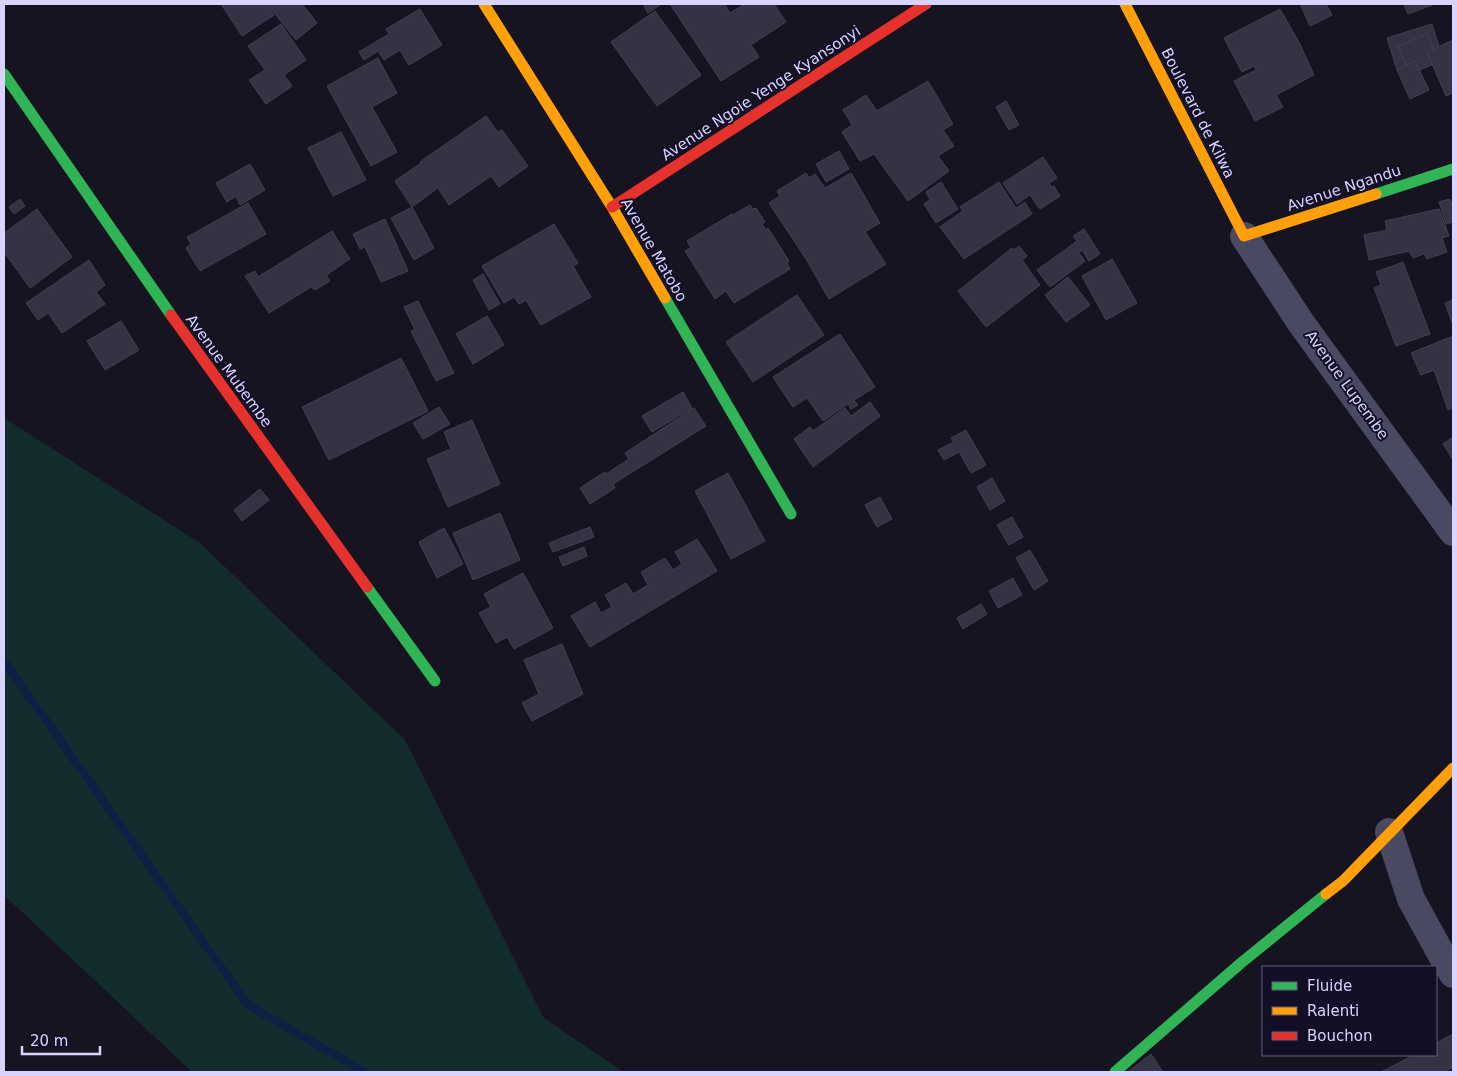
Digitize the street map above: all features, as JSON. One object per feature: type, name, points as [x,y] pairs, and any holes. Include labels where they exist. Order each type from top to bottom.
[{"type":"street","name":"Avenue Matobo","points":[[484,4],[612,207],[791,514]]},
{"type":"street","name":"Avenue Ngoie Yenge Kyansonyi","points":[[612,207],[926,4]]},
{"type":"street","name":"Boulevard de Kilwa","points":[[1125,4],[1244,236]]},
{"type":"street","name":"Avenue Mubembe","points":[[4,74],[164,306],[435,681]]},
{"type":"street","name":"Avenue Ngandu","points":[[1244,236],[1453,170]]},
{"type":"street","name":"Avenue Lupembe","points":[[1244,236],[1302,323],[1453,532]]},
{"type":"street","points":[[1115,1072],[1241,963],[1344,881],[1389,832],[1453,768]]},
{"type":"street","points":[[1389,832],[1411,900],[1453,974]]},
{"type":"green space","points":[[4,418],[200,543],[405,740],[543,1017],[623,1072],[192,1072],[4,895]]},
{"type":"building","points":[[221,4],[266,4],[274,15],[242,36]]},
{"type":"building","points":[[267,4],[302,4],[317,23],[296,40]]},
{"type":"building","points":[[646,4],[660,5],[648,13],[644,6]]},
{"type":"building","points":[[670,4],[724,4],[730,13],[745,4],[774,4],[786,22],[751,45],[759,57],[721,81]]},
{"type":"building","points":[[1300,4],[1326,4],[1332,15],[1310,26]]},
{"type":"building","points":[[1404,4],[1435,4],[1408,14]]},
{"type":"building","points":[[420,9],[442,45],[409,65],[400,50],[384,60],[378,51],[364,60],[359,52],[389,34],[386,29]]},
{"type":"building","points":[[1280,9],[1300,44],[1314,75],[1276,95],[1283,107],[1255,121],[1234,81],[1256,70],[1254,66],[1242,72],[1224,38]]},
{"type":"building","points":[[655,11],[701,75],[657,106],[611,42]]},
{"type":"building","points":[[281,24],[306,60],[284,75],[292,86],[266,104],[249,80],[265,70],[248,46]]},
{"type":"building","points":[[1432,24],[1442,56],[1397,70],[1387,38]]},
{"type":"building","points":[[1427,34],[1439,62],[1410,74],[1398,46]]},
{"type":"building","points":[[1453,40],[1453,93],[1446,96],[1427,52]]},
{"type":"building","points":[[378,58],[397,93],[372,107],[397,152],[371,166],[327,86]]},
{"type":"building","points":[[1415,61],[1429,90],[1410,99],[1397,70]]},
{"type":"building","points":[[928,81],[953,124],[943,130],[954,146],[938,156],[949,171],[908,201],[874,154],[860,161],[842,132],[852,125],[843,110],[866,95],[877,111]]},
{"type":"building","points":[[1006,101],[1019,125],[1009,130],[996,107]]},
{"type":"building","points":[[486,116],[498,132],[502,130],[528,166],[499,187],[491,176],[449,205],[438,188],[412,207],[395,181]]},
{"type":"building","points":[[341,132],[366,180],[333,196],[308,148]]},
{"type":"building","points":[[839,151],[849,169],[826,182],[816,164]]},
{"type":"building","points":[[1043,157],[1057,178],[1049,183],[1051,187],[1054,186],[1060,196],[1040,209],[1030,195],[1017,204],[1003,183]]},
{"type":"building","points":[[250,164],[265,190],[240,205],[236,196],[227,202],[216,183]]},
{"type":"building","points":[[806,173],[809,178],[815,174],[825,188],[851,173],[880,223],[865,232],[886,264],[829,299],[806,259],[769,203],[780,196],[777,191]]},
{"type":"building","points":[[941,182],[958,209],[936,223],[924,204],[930,200],[926,192]]},
{"type":"building","points":[[999,182],[1016,208],[1025,202],[1032,214],[964,259],[940,227],[963,211],[960,207]]},
{"type":"building","points":[[20,199],[25,206],[14,214],[9,207]]},
{"type":"building","points":[[1450,199],[1453,208],[1453,222],[1446,224],[1439,202]]},
{"type":"building","points":[[248,203],[266,234],[200,271],[186,248],[191,244],[187,237]]},
{"type":"building","points":[[750,205],[753,209],[756,208],[765,222],[762,224],[766,230],[768,228],[789,261],[787,263],[790,269],[734,303],[726,291],[715,299],[685,251],[691,248],[687,241]]},
{"type":"building","points":[[412,207],[434,248],[414,260],[391,218]]},
{"type":"building","points":[[37,209],[72,257],[30,288],[4,252],[4,233]]},
{"type":"building","points":[[1439,209],[1449,236],[1442,238],[1447,252],[1427,259],[1424,254],[1413,258],[1409,251],[1369,260],[1364,235],[1387,230],[1385,221]]},
{"type":"building","points":[[385,219],[408,271],[381,282],[365,247],[360,249],[353,234]]},
{"type":"building","points":[[554,224],[578,263],[573,266],[591,297],[541,325],[526,300],[519,304],[514,297],[504,303],[482,266]]},
{"type":"building","points":[[1084,229],[1100,254],[1089,261],[1082,250],[1079,253],[1085,261],[1050,287],[1037,270],[1077,241],[1073,236]]},
{"type":"building","points":[[332,231],[350,259],[326,275],[330,281],[315,290],[311,287],[269,313],[245,276],[255,271],[258,277]]},
{"type":"building","points":[[1019,246],[1027,256],[1022,260],[1040,285],[986,327],[958,291],[1012,248],[1014,250]]},
{"type":"building","points":[[1112,259],[1137,303],[1106,320],[1082,276]]},
{"type":"building","points":[[89,260],[105,285],[96,292],[105,304],[62,333],[48,313],[38,320],[26,303]]},
{"type":"building","points":[[1403,262],[1430,334],[1396,346],[1374,288],[1381,285],[1376,272]]},
{"type":"building","points":[[483,274],[500,304],[489,310],[473,280]]},
{"type":"building","points":[[1068,277],[1090,305],[1066,322],[1045,295]]},
{"type":"building","points":[[797,295],[824,335],[753,382],[726,342]]},
{"type":"building","points":[[1453,300],[1453,325],[1445,303]]},
{"type":"building","points":[[418,301],[454,373],[436,381],[411,331],[415,330],[404,307]]},
{"type":"building","points":[[487,316],[504,345],[473,364],[456,334]]},
{"type":"building","points":[[121,321],[139,350],[105,370],[87,341]]},
{"type":"building","points":[[840,334],[875,387],[854,400],[858,405],[851,409],[848,404],[823,421],[807,398],[793,407],[773,377]]},
{"type":"building","points":[[1453,336],[1453,408],[1448,410],[1434,370],[1421,375],[1411,353]]},
{"type":"building","points":[[401,358],[428,411],[329,460],[302,407]]},
{"type":"building","points":[[683,392],[692,408],[652,432],[642,416]]},
{"type":"building","points":[[870,402],[880,416],[813,467],[794,439],[810,427],[813,431],[845,408],[851,416]]},
{"type":"building","points":[[439,407],[450,424],[423,439],[413,423]]},
{"type":"building","points":[[694,408],[706,426],[613,484],[615,488],[590,504],[580,488],[629,459],[625,453]]},
{"type":"building","points":[[472,420],[500,484],[448,507],[427,459],[451,449],[444,432]]},
{"type":"building","points":[[966,430],[986,465],[971,473],[959,452],[944,460],[938,450],[954,442],[951,438]]},
{"type":"building","points":[[1453,437],[1453,460],[1443,444]]},
{"type":"building","points":[[728,473],[765,541],[731,559],[695,491]]},
{"type":"building","points":[[992,478],[1005,501],[990,510],[977,487]]},
{"type":"building","points":[[260,489],[269,500],[242,521],[234,510]]},
{"type":"building","points":[[880,497],[892,519],[877,527],[865,505]]},
{"type":"building","points":[[500,513],[520,560],[473,580],[453,533]]},
{"type":"building","points":[[1012,517],[1023,537],[1009,545],[997,525]]},
{"type":"building","points":[[590,527],[594,537],[553,552],[549,543]]},
{"type":"building","points":[[444,528],[463,564],[437,578],[419,542]]},
{"type":"building","points":[[697,539],[717,571],[590,647],[571,616],[595,602],[601,613],[612,607],[605,595],[626,583],[633,594],[648,585],[641,572],[665,558],[673,570],[682,564],[675,552]]},
{"type":"building","points":[[584,547],[587,556],[563,566],[559,557]]},
{"type":"building","points":[[1030,550],[1048,581],[1034,590],[1016,558]]},
{"type":"building","points":[[523,573],[553,628],[514,649],[507,637],[496,643],[479,613],[491,607],[484,594]]},
{"type":"building","points":[[1013,578],[1022,595],[998,608],[989,591]]},
{"type":"building","points":[[981,604],[987,614],[963,629],[957,618]]},
{"type":"building","points":[[562,644],[583,694],[532,721],[522,703],[539,694],[524,660]]},
{"type":"building","points":[[1453,1034],[1453,1067],[1444,1072],[1381,1072],[1412,1056],[1437,1056],[1437,1042]]},
{"type":"building","points":[[1151,1054],[1163,1072],[1128,1072]]},
{"type":"waterway","points":[[4,661],[248,1005],[365,1072]]},
{"type":"traffic: fast","points":[[4,74],[171,315]]},
{"type":"traffic: fast","points":[[1376,194],[1453,169]]},
{"type":"traffic: fast","points":[[665,298],[791,514]]},
{"type":"traffic: fast","points":[[367,587],[435,681]]},
{"type":"traffic: fast","points":[[1115,1072],[1241,963],[1326,894]]},
{"type":"traffic: slow","points":[[484,4],[612,207],[665,298]]},
{"type":"traffic: slow","points":[[1125,4],[1244,236],[1376,194]]},
{"type":"traffic: slow","points":[[1326,894],[1343,881],[1453,768]]},
{"type":"traffic: jam","points":[[612,207],[926,4]]},
{"type":"traffic: jam","points":[[171,315],[367,587]]}]
